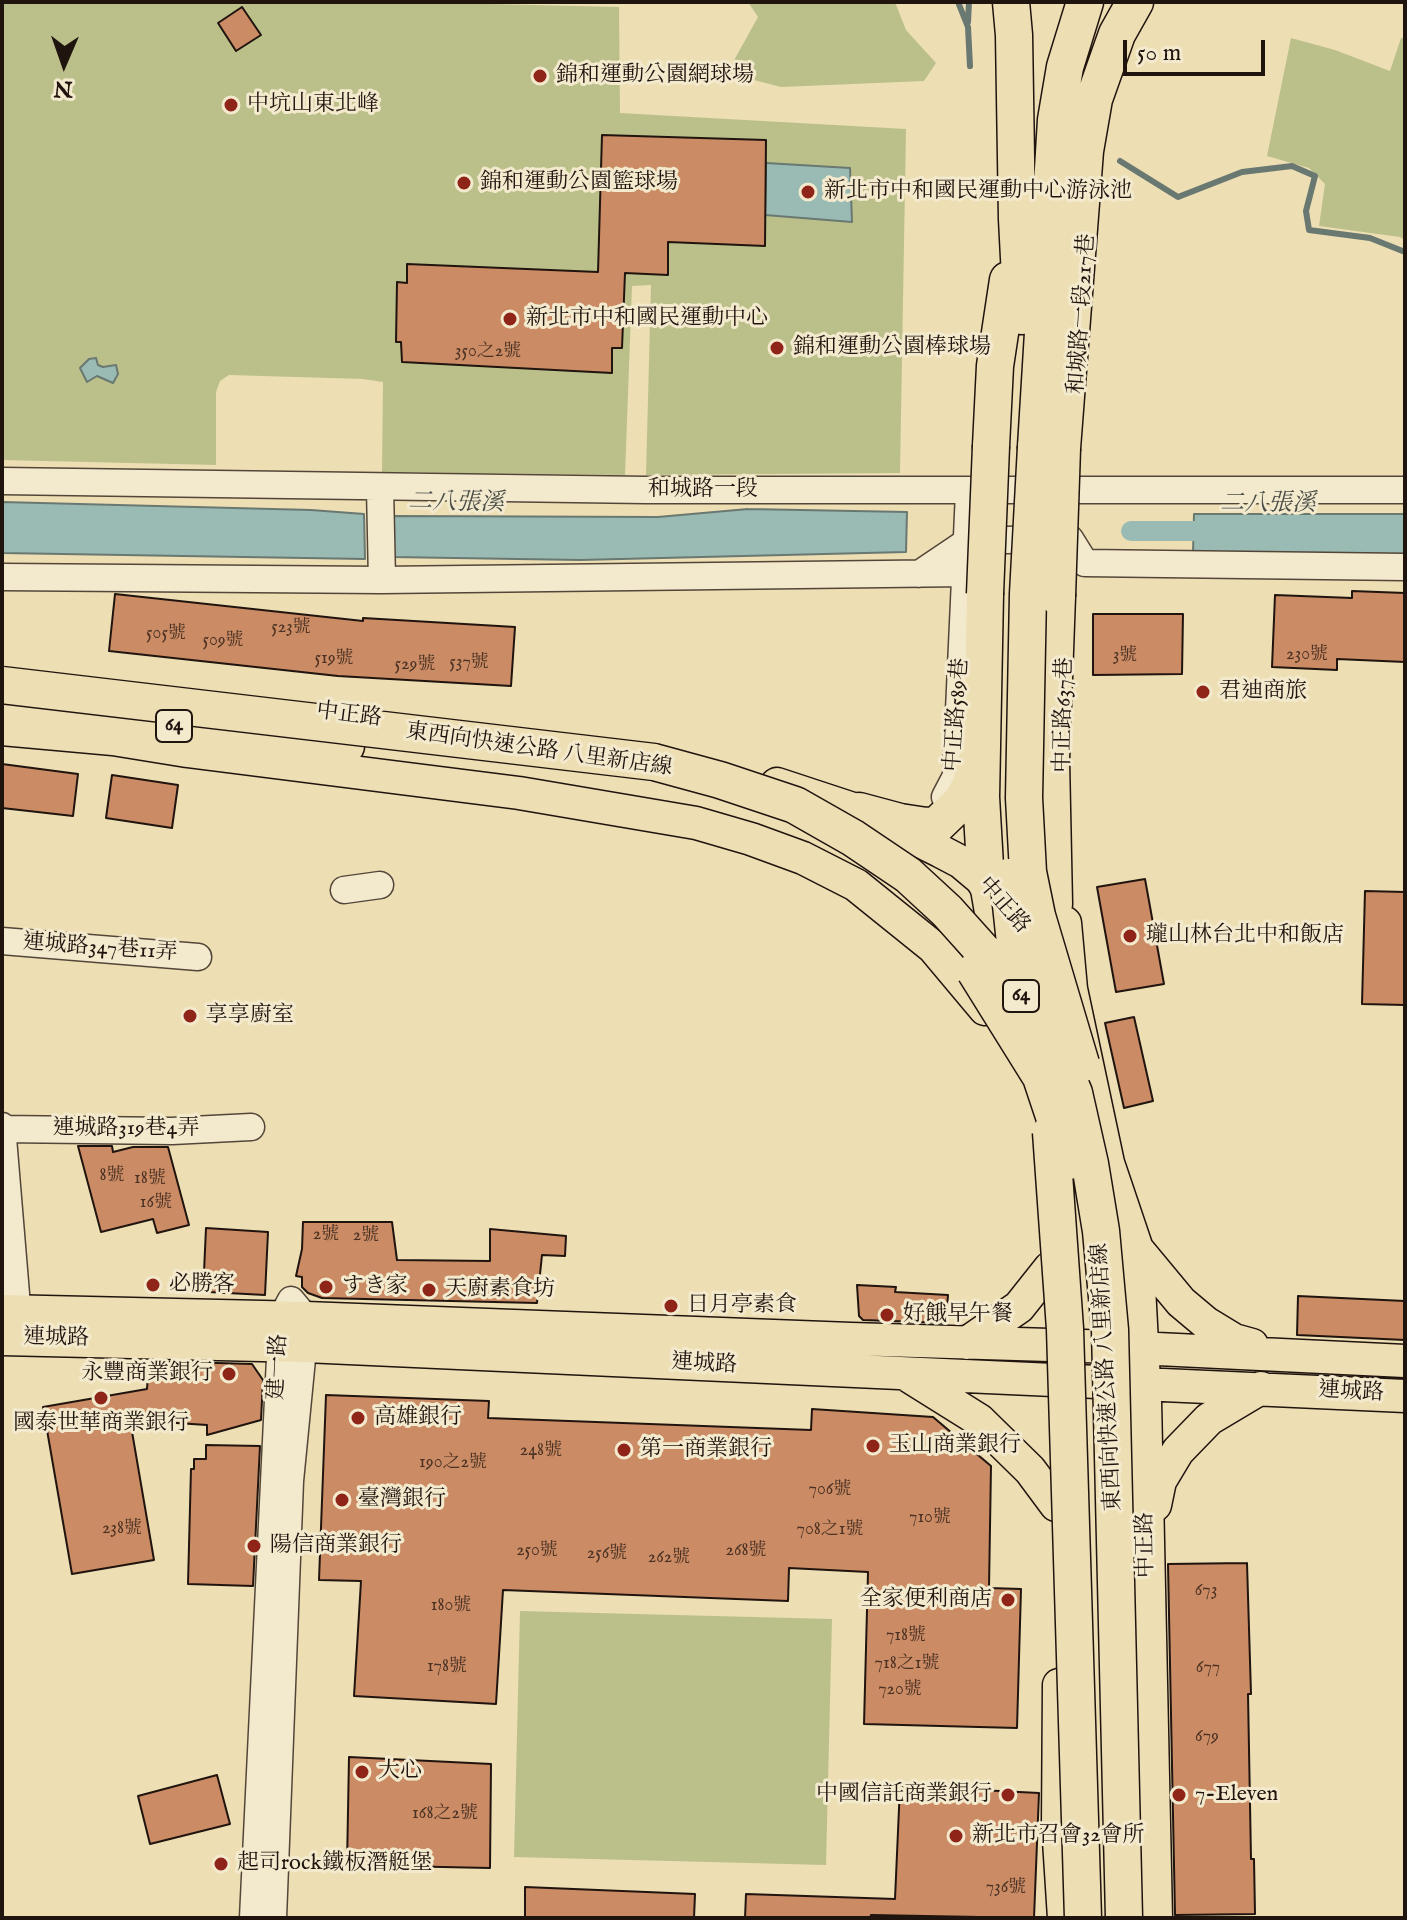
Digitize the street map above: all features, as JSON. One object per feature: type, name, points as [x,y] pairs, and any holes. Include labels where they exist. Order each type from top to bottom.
[{"type":"highway","points":[[1011,2],[1022,304],[1002,697],[1002,792],[1019,980],[1065,1329],[1083,1918]]},
{"type":"highway","points":[[1085,2],[1065,67],[1056,120],[1029,579],[1024,798],[1028,872],[1037,916],[1083,1069],[1111,1213],[1137,1802],[1139,1918]]},
{"type":"highway","points":[[1031,938],[1053,913],[1051,760],[1060,492],[1085,151],[1094,99],[1117,34],[1135,2]]},
{"type":"highway","points":[[986,883],[981,740],[995,366],[1017,219]]},
{"type":"highway","points":[[2,675],[169,700]]},
{"type":"highway","name":"東西向快速公路 八里新店線","points":[[2,685],[169,700],[654,762],[795,805],[853,838],[908,875],[947,911],[1008,979],[1050,1037],[1074,1093],[1090,1164],[1101,1231],[1110,1330],[1124,1918]]},
{"type":"highway","name":"東西向快速公路 八里新店線","points":[[2,706],[642,781],[699,795],[757,814],[815,842],[859,869],[905,899],[973,968],[1041,1077],[1072,1170],[1084,1247],[1101,1918]]},
{"type":"highway","points":[[870,818],[937,825],[966,794],[981,740]]},
{"type":"highway","points":[[1053,849],[1065,907]]},
{"type":"highway","points":[[1030,1061],[1077,1156],[1087,1200],[1097,1306],[1108,1918]]},
{"type":"highway","points":[[1083,1069],[1084,1155],[1096,1225],[1100,1281],[1097,1306]]},
{"type":"main road","name":"中正路","points":[[2,698],[444,754],[624,772],[710,790],[803,823],[854,852],[936,918],[968,952],[999,953]]},
{"type":"main road","points":[[112,712],[169,700]]},
{"type":"main road","name":"中正路","points":[[169,700],[666,753],[755,777],[870,818],[961,862],[986,883],[1031,938],[1071,989],[1108,1163],[1137,1249],[1130,1347],[1131,1383],[1146,1458],[1156,1918]]},
{"type":"main road","points":[[2,729],[113,739],[519,793],[696,823],[803,858],[856,885],[936,918]]},
{"type":"main road","points":[[803,823],[870,818]]},
{"type":"main road","points":[[986,883],[999,953],[1030,1061],[1038,1119],[1050,1156],[1053,1186],[1050,1268],[1064,1345],[1066,1380],[1056,1505],[1058,1825],[1064,1918]]},
{"type":"main road","points":[[856,885],[941,955],[1030,1061]]},
{"type":"main road","points":[[1065,907],[1071,989]]},
{"type":"main road","points":[[999,953],[1031,938]]},
{"type":"main road","points":[[1053,1186],[1062,1218],[1072,1288],[1064,1345]]},
{"type":"main road","points":[[1137,1249],[1181,1302],[1206,1323],[1234,1340],[1286,1354]]},
{"type":"main road","points":[[967,1343],[1019,1307],[1050,1268]]},
{"type":"main road","name":"連城路","points":[[10,1325],[1064,1345],[1405,1361]]},
{"type":"main road","name":"連城路","points":[[293,1332],[905,1374],[1405,1396]]},
{"type":"main road","points":[[905,1374],[979,1420],[1030,1470],[1056,1505]]},
{"type":"main road","points":[[1147,1539],[1160,1481],[1178,1451],[1209,1419],[1261,1388]]},
{"type":"street","name":"和城路一段217巷","points":[[1070,539],[1089,223],[1101,139]]},
{"type":"street","name":"和城路一段","points":[[2,481],[380,488],[969,492],[1072,489],[1405,490]]},
{"type":"street","points":[[380,488],[382,580]]},
{"type":"street","name":"中正路589巷","points":[[870,818],[921,813],[936,806],[948,795],[956,776],[969,492]]},
{"type":"street","points":[[919,574],[968,541],[1070,539],[1085,563],[1405,567]]},
{"type":"street","name":"中正路637巷","points":[[1065,907],[1064,738],[1070,539]]},
{"type":"street","points":[[2,577],[382,580],[966,573]]},
{"type":"street","points":[[344,890],[380,885]]},
{"type":"street","name":"連城路347巷11弄","points":[[2,941],[198,957]]},
{"type":"street","name":"連城路319巷4弄","points":[[2,1128],[172,1131],[251,1127]]},
{"type":"street","points":[[2,1128],[10,1325]]},
{"type":"street","name":"建一路","points":[[253,1918],[293,1332]]},
{"type":"street","name":"建一路","points":[[273,1918],[293,1332]]},
{"type":"green space","points":[[2,2],[406,2],[619,7],[620,113],[906,129],[900,473],[646,475],[651,285],[632,286],[625,475],[382,472],[383,382],[229,375],[220,381],[216,392],[216,465],[2,460]]},
{"type":"green space","points":[[748,2],[895,2],[906,30],[936,63],[924,81],[781,87],[727,73],[758,17]]},
{"type":"green space","points":[[1291,38],[1335,50],[1390,71],[1401,38],[1405,38],[1405,240],[1319,226],[1325,184],[1309,168],[1267,156]]},
{"type":"green space","points":[[520,1611],[832,1619],[826,1865],[514,1857]]},
{"type":"water","name":"新北市中和國民運動中心游泳池","points":[[766,163],[850,168],[852,222],[765,215]]},
{"type":"water","points":[[96,358],[98,365],[103,367],[116,365],[118,374],[113,383],[97,376],[87,382],[80,368],[89,359]]},
{"type":"water","points":[[2,502],[364,514],[365,559],[2,553]]},
{"type":"water","points":[[748,509],[907,512],[906,552],[580,560],[392,557],[392,516],[658,517]]},
{"type":"water","points":[[1194,514],[1405,514],[1405,555],[1193,552]]},
{"type":"building","points":[[242,7],[261,35],[236,51],[218,23]]},
{"type":"building","points":[[602,135],[766,140],[765,246],[668,242],[668,275],[625,273],[622,348],[612,348],[612,373],[402,362],[401,342],[396,342],[397,282],[407,283],[407,264],[598,272]]},
{"type":"building","points":[[1352,591],[1405,593],[1405,662],[1337,659],[1337,670],[1272,667],[1275,595],[1352,598]]},
{"type":"building","points":[[115,594],[363,621],[363,618],[515,627],[511,686],[338,676],[109,651]]},
{"type":"building","points":[[1093,614],[1183,614],[1182,674],[1093,675]]},
{"type":"building","points":[[2,764],[78,774],[73,816],[2,808]]},
{"type":"building","points":[[112,775],[178,785],[172,828],[106,818]]},
{"type":"building","name":"瓏山林台北中和飯店","points":[[1145,879],[1164,984],[1116,992],[1097,887]]},
{"type":"building","points":[[1365,891],[1405,892],[1405,1005],[1362,1004]]},
{"type":"building","points":[[1134,1017],[1153,1101],[1124,1108],[1105,1023]]},
{"type":"building","points":[[78,1146],[112,1146],[113,1152],[133,1147],[168,1147],[189,1225],[157,1233],[153,1219],[101,1232]]},
{"type":"building","points":[[303,1222],[392,1222],[397,1260],[490,1261],[490,1229],[566,1236],[565,1256],[542,1255],[537,1303],[322,1298],[308,1293],[302,1287],[302,1277],[296,1276],[302,1249]]},
{"type":"building","points":[[206,1228],[268,1232],[265,1295],[209,1292],[210,1273],[204,1272]]},
{"type":"building","points":[[857,1285],[896,1287],[895,1292],[948,1295],[946,1323],[863,1320],[859,1316]]},
{"type":"building","points":[[1298,1296],[1405,1301],[1405,1340],[1297,1335]]},
{"type":"building","points":[[149,1361],[252,1364],[263,1380],[261,1420],[207,1435],[207,1425],[130,1420],[154,1560],[72,1574],[43,1407],[147,1389]]},
{"type":"building","points":[[326,1395],[489,1401],[488,1418],[811,1430],[812,1409],[933,1417],[991,1466],[989,1588],[1021,1589],[1017,1728],[864,1724],[868,1572],[789,1568],[788,1601],[503,1590],[496,1704],[354,1696],[361,1581],[319,1580]]},
{"type":"building","points":[[206,1445],[260,1446],[253,1586],[188,1584],[191,1469],[194,1469],[194,1459],[206,1459]]},
{"type":"building","points":[[1247,1563],[1251,1859],[1254,1859],[1255,1914],[1175,1915],[1168,1564]]},
{"type":"building","points":[[349,1757],[491,1764],[490,1868],[347,1865]]},
{"type":"building","points":[[217,1775],[230,1824],[150,1844],[138,1796]]},
{"type":"building","points":[[900,1786],[1039,1793],[1034,1918],[871,1915],[870,1918],[745,1918],[746,1894],[895,1899]]},
{"type":"building","points":[[525,1887],[695,1894],[694,1918],[525,1918]]},
{"type":"waterway","points":[[958,2],[968,27],[970,66]]},
{"type":"waterway","points":[[968,22],[969,2]]},
{"type":"waterway","points":[[1120,161],[1178,197],[1242,172],[1292,166],[1315,176],[1306,211],[1309,230],[1370,238],[1405,252]]},
{"type":"waterway","name":"二八張溪","points":[[1131,531],[1221,531]]},
{"type":"place","name":"錦和運動公園網球場","points":[[540,76]]},
{"type":"place","name":"中坑山東北峰","points":[[231,105]]},
{"type":"place","name":"錦和運動公園籃球場","points":[[464,183]]},
{"type":"place","name":"新北市中和國民運動中心游泳池","points":[[808,192]]},
{"type":"place","name":"新北市中和國民運動中心","points":[[510,319]]},
{"type":"place","name":"錦和運動公園棒球場","points":[[777,348]]},
{"type":"place","name":"君迪商旅","points":[[1203,692]]},
{"type":"place","name":"瓏山林台北中和飯店","points":[[1130,936]]},
{"type":"place","name":"享享廚室","points":[[190,1016]]},
{"type":"place","name":"必勝客","points":[[153,1285]]},
{"type":"place","name":"すき家","points":[[326,1287]]},
{"type":"place","name":"天廚素食坊","points":[[429,1290]]},
{"type":"place","name":"日月亭素食","points":[[671,1306]]},
{"type":"place","name":"好餓早午餐","points":[[887,1315]]},
{"type":"place","name":"永豐商業銀行","points":[[229,1374]]},
{"type":"place","name":"國泰世華商業銀行","points":[[101,1398]]},
{"type":"place","name":"高雄銀行","points":[[358,1418]]},
{"type":"place","name":"玉山商業銀行","points":[[873,1446]]},
{"type":"place","name":"第一商業銀行","points":[[624,1450]]},
{"type":"place","name":"臺灣銀行","points":[[342,1500]]},
{"type":"place","name":"陽信商業銀行","points":[[254,1546]]},
{"type":"place","name":"全家便利商店","points":[[1008,1600]]},
{"type":"place","name":"大心","points":[[362,1772]]},
{"type":"place","name":"中國信託商業銀行","points":[[1008,1795]]},
{"type":"place","name":"7-Eleven","points":[[1179,1795]]},
{"type":"place","name":"新北市召會32會所","points":[[956,1836]]},
{"type":"place","name":"起司rock鐵板潛艇堡","points":[[221,1864]]}]
